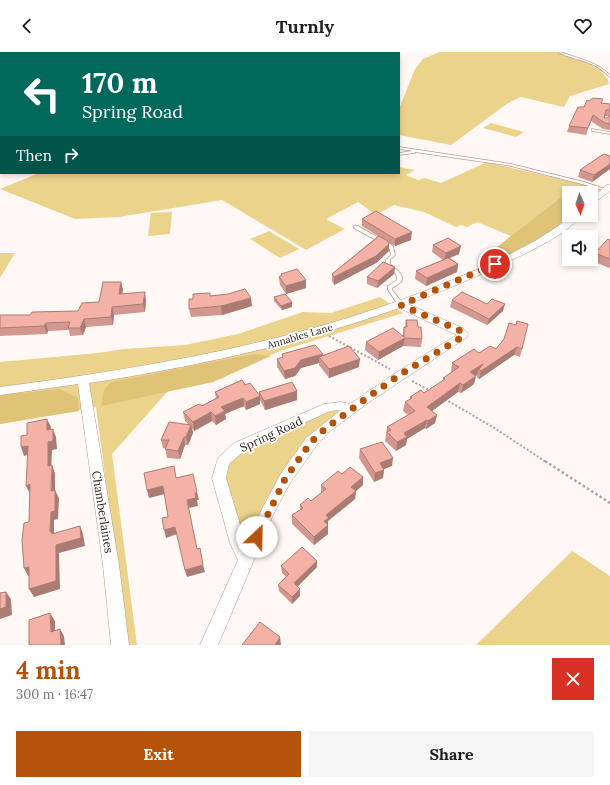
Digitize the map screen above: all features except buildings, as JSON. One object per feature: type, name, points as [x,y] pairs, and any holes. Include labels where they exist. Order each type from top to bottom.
[{"type":"street","points":[[598,197],[608,188]]},
{"type":"street","name":"Annables Lane","points":[[0,391],[204,360],[319,331],[401,305],[518,254],[546,240],[569,222]]},
{"type":"street","points":[[209,645],[271,506],[285,479],[311,442],[325,429],[401,374],[460,340],[463,334],[459,330],[401,305]]},
{"type":"street","name":"Chamberlaines","points":[[83,379],[111,565],[120,645]]},
{"type":"street","name":"Spring Road","points":[[246,560],[238,543],[219,478],[223,462],[239,447],[328,407],[341,406],[352,409]]},
{"type":"lane","points":[[559,52],[586,60],[602,69],[610,76]]},
{"type":"lane","points":[[593,130],[610,133]]},
{"type":"lane","points":[[400,148],[511,165],[608,188]]},
{"type":"lane","points":[[400,154],[425,152]]},
{"type":"lane","points":[[356,227],[391,246],[393,255],[388,260],[388,264],[398,273],[400,278],[399,282],[390,287],[390,290],[401,305]]},
{"type":"path","points":[[319,331],[434,393]]},
{"type":"path","points":[[440,397],[496,429],[610,503]]},
{"type":"shaded area","points":[[440,52],[555,52],[583,60],[601,71],[608,79],[609,84],[570,96],[564,107],[521,97],[508,103],[451,145],[400,135],[400,106],[415,69],[423,59]]},
{"type":"shaded area","points":[[491,123],[524,132],[516,137],[483,128]]},
{"type":"shaded area","points":[[487,162],[589,186],[562,186],[562,196],[511,236],[477,222],[467,227],[461,225],[456,227],[424,212],[394,205],[376,215],[358,202],[328,218],[327,220],[345,229],[306,250],[222,200],[119,217],[75,219],[0,189],[37,174],[400,174],[400,167],[415,170],[406,175],[418,180],[425,178],[441,183]]},
{"type":"shaded area","points":[[562,196],[563,222],[538,239],[500,259],[488,254]]},
{"type":"shaded area","points":[[172,212],[170,234],[148,236],[151,213]]},
{"type":"shaded area","points":[[269,231],[299,249],[280,258],[250,239]]},
{"type":"shaded area","points":[[0,253],[15,253],[0,278]]},
{"type":"shaded area","points":[[380,297],[403,313],[280,351],[213,382],[168,391],[112,454],[137,645],[127,645],[96,407],[0,424],[0,362],[98,353],[124,349],[185,345],[238,334],[303,312],[331,313]]},
{"type":"shaded area","points":[[254,354],[271,356],[213,382],[101,406],[104,390],[111,382]]},
{"type":"shaded area","points":[[60,389],[78,398],[79,411],[0,424],[0,395]]},
{"type":"shaded area","points":[[338,410],[339,413],[308,440],[285,470],[266,503],[248,540],[245,542],[239,537],[242,530],[225,476],[228,462],[235,454],[320,414]]},
{"type":"shaded area","points":[[572,551],[610,576],[610,645],[476,645]]},
{"type":"route","points":[[257,537],[267,513],[285,479],[311,442],[325,429],[401,374],[460,340],[462,337],[463,334],[459,330],[401,305],[448,286],[495,264]]}]
